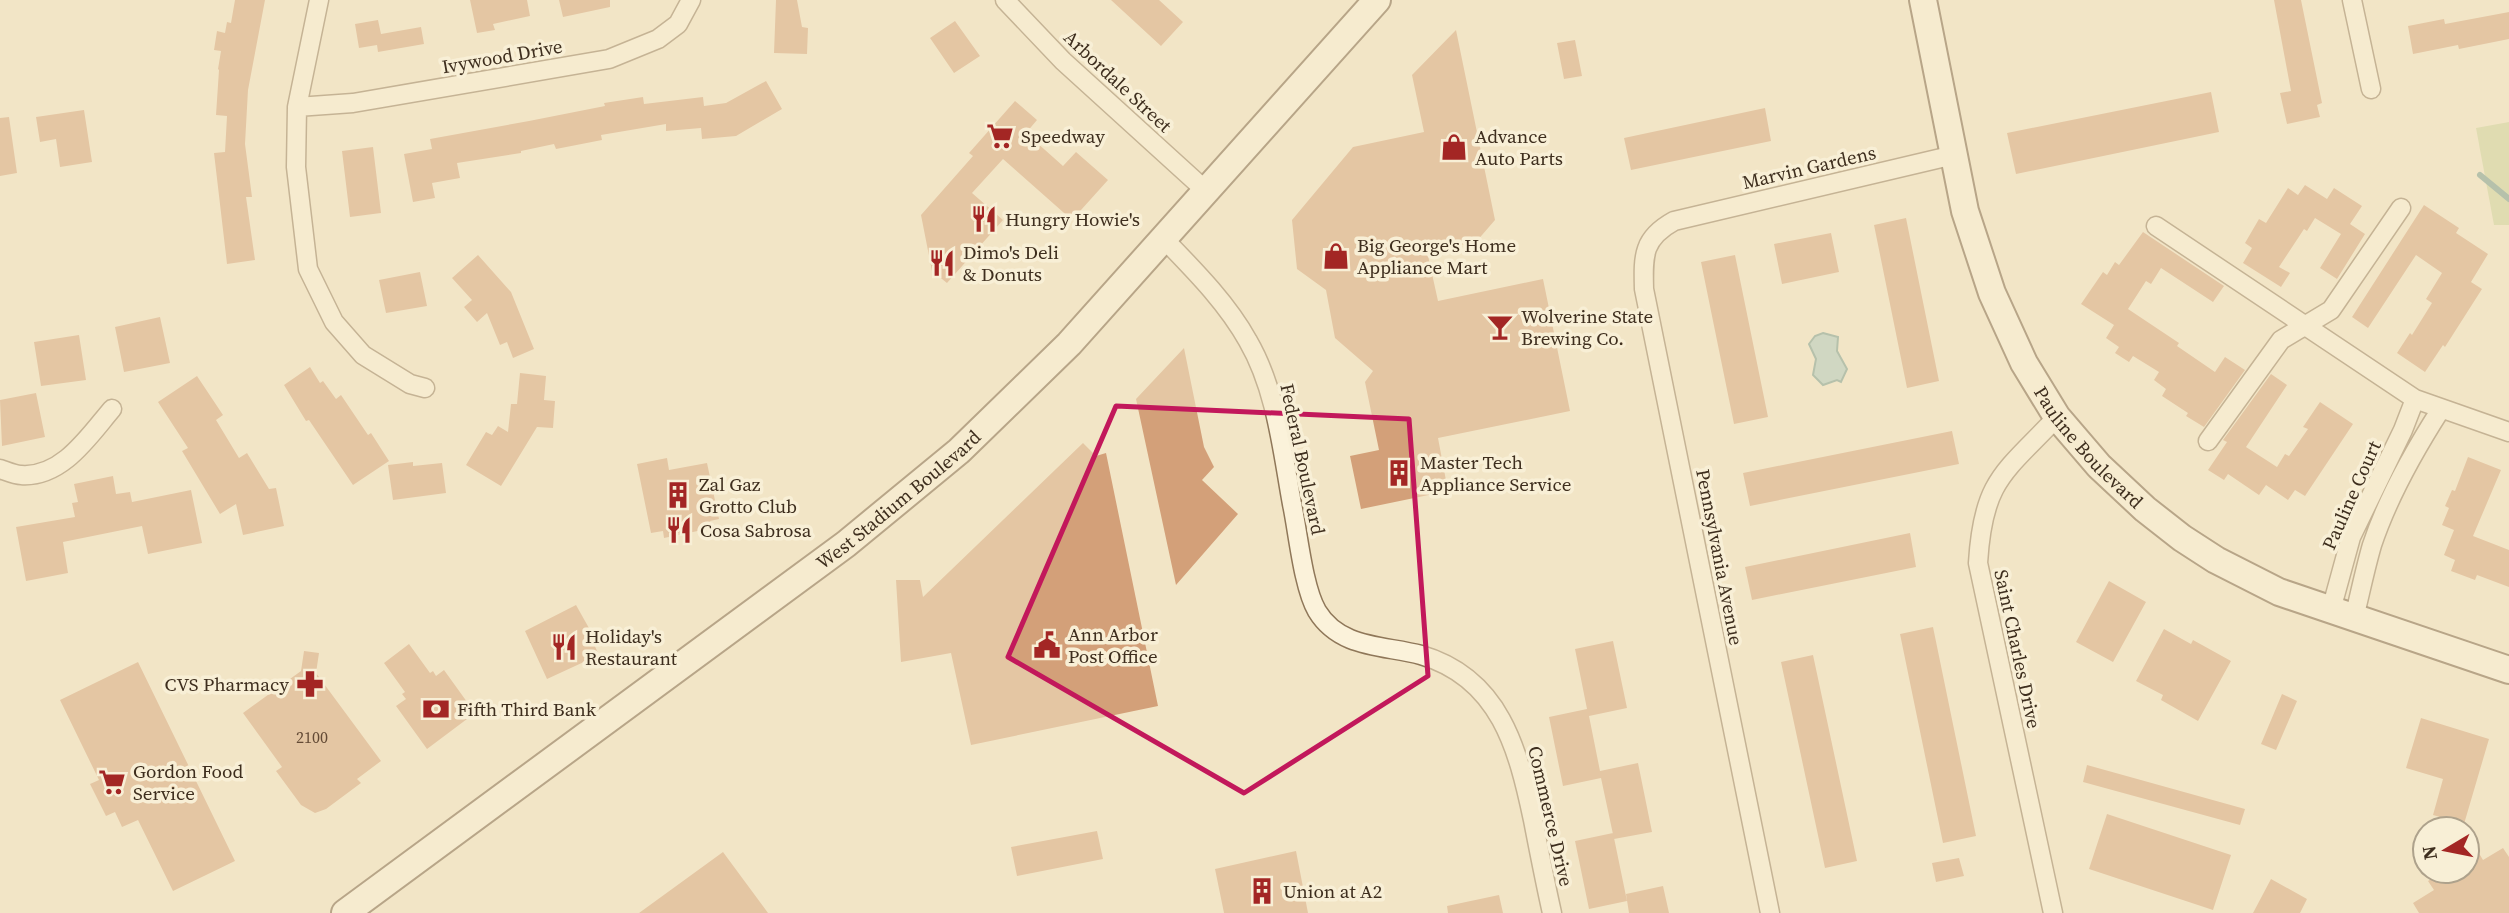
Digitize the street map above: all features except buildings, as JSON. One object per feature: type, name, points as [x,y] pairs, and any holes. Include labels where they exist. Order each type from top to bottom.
[{"type":"main road","name":"West Stadium Boulevard","points":[[345,913],[846,544],[959,451],[1069,344],[1377,0]]},
{"type":"main road","name":"Pauline Boulevard","points":[[1923,0],[1965,211],[1992,293],[2024,363],[2057,417],[2099,466],[2145,509],[2182,538],[2216,560],[2279,592],[2509,670]]},
{"type":"street","points":[[319,0],[297,107],[296,167],[308,269],[334,322],[363,355],[410,384],[425,388]]},
{"type":"street","name":"Ivywood Drive","points":[[297,107],[353,103],[609,59],[658,39],[678,24],[691,0]]},
{"type":"street","name":"Arbordale Street","points":[[1005,0],[1063,61],[1205,190]]},
{"type":"street","points":[[2352,0],[2371,89]]},
{"type":"street","name":"Marvin Gardens","points":[[1674,221],[1954,155]]},
{"type":"street","points":[[2208,441],[2281,340],[2331,310],[2402,208]]},
{"type":"street","name":"Pennsylvania Avenue","points":[[1674,221],[1656,231],[1647,247],[1643,269],[1644,289],[1770,913]]},
{"type":"street","points":[[2157,226],[2415,399],[2509,432]]},
{"type":"street","name":"Federal Boulevard","points":[[1164,239],[1230,312],[1253,352],[1274,411],[1311,598],[1318,613],[1333,628]]},
{"type":"street","name":"Pauline Court","points":[[2343,614],[2351,537],[2403,430],[2415,399]]},
{"type":"street","points":[[0,469],[22,475],[48,470],[75,453],[112,409]]},
{"type":"street","name":"Pauline Court","points":[[2343,614],[2384,514],[2422,439],[2441,409]]},
{"type":"street","name":"Saint Charles Drive","points":[[2053,913],[1978,563],[1983,514],[1988,499],[2007,468],[2057,417]]},
{"type":"street","name":"Commerce Drive","points":[[1333,628],[1352,641],[1421,655],[1447,665],[1470,680],[1496,710],[1516,750],[1523,774],[1552,913]]},
{"type":"highlighted area","points":[[1116,406],[1409,419],[1428,676],[1244,793],[1008,657]]},
{"type":"green space","points":[[2509,122],[2509,225],[2494,225],[2476,128]]},
{"type":"water","points":[[1823,333],[1838,337],[1837,351],[1847,369],[1841,382],[1837,380],[1823,385],[1813,375],[1816,359],[1809,344],[1815,336]]},
{"type":"waterway","points":[[2480,175],[2509,199]]},
{"type":"place","name":"Speedway","points":[[1000,136]]},
{"type":"place","name":"Advance Auto Parts","points":[[1454,147]]},
{"type":"place","name":"Hungry Howie's","points":[[984,219]]},
{"type":"place","name":"Big George's Home Appliance Mart","points":[[1336,256]]},
{"type":"place","name":"Dimo's Deli & Donuts","points":[[942,263]]},
{"type":"place","name":"Wolverine State Brewing Co.","points":[[1500,327]]},
{"type":"place","name":"Master Tech Appliance Service","points":[[1399,473]]},
{"type":"place","name":"Zal Gaz Grotto Club","points":[[678,495]]},
{"type":"place","name":"Cosa Sabrosa","points":[[679,530]]},
{"type":"place","name":"Ann Arbor Post Office","points":[[1047,645]]},
{"type":"place","name":"Holiday's Restaurant","points":[[564,647]]},
{"type":"place","name":"CVS Pharmacy","points":[[310,684]]},
{"type":"place","name":"Fifth Third Bank","points":[[436,709]]},
{"type":"place","name":"Gordon Food Service","points":[[112,782]]},
{"type":"place","name":"Union at A2","points":[[1262,891]]}]
